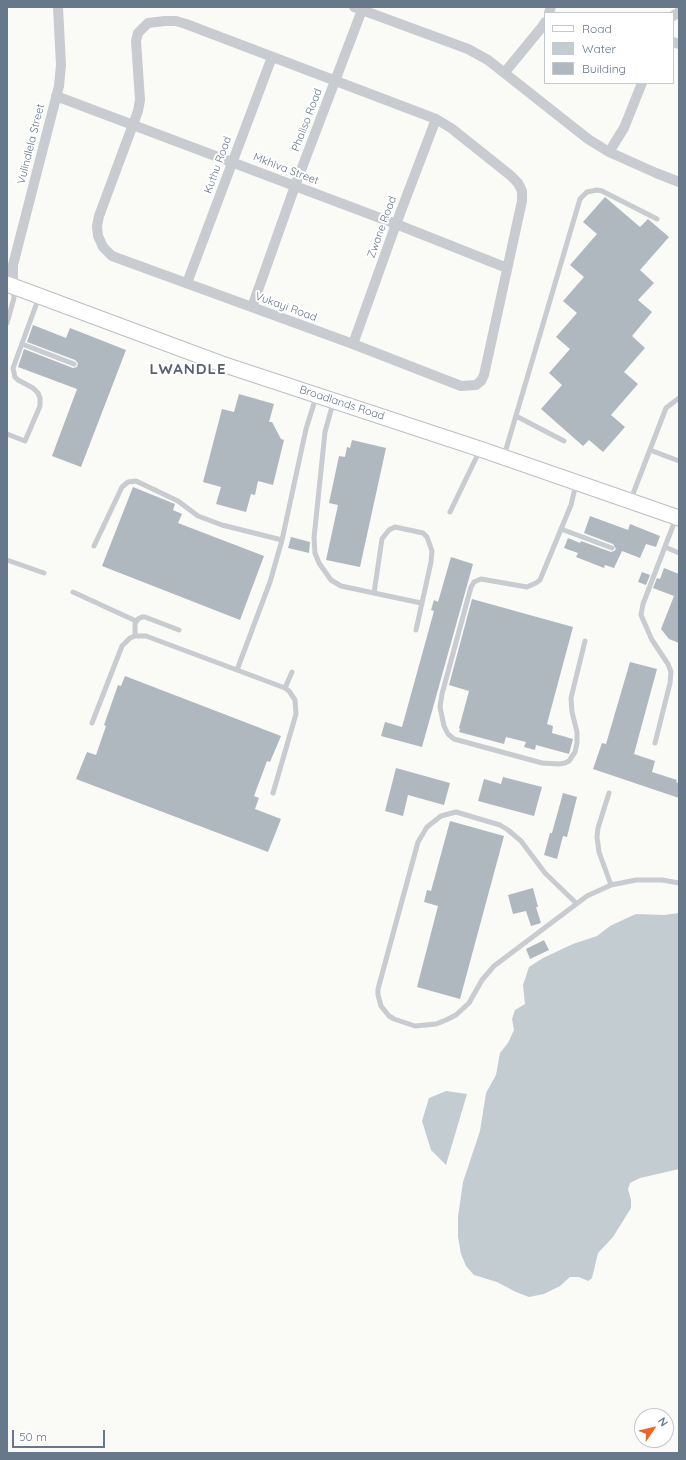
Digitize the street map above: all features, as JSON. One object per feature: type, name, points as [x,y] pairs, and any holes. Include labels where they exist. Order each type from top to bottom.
[{"type":"main road","name":"Broadlands Road","points":[[10,285],[222,364],[678,517]]},
{"type":"street","name":"Vulindlela Street","points":[[10,285],[13,265],[59,86],[61,65],[58,7]]},
{"type":"street","points":[[358,8],[468,49],[488,60],[505,72],[571,127],[588,139],[609,152],[656,174],[679,182]]},
{"type":"street","name":"Phaliso Road","points":[[252,307],[295,186],[336,80],[358,8]]},
{"type":"street","name":"Vukayi Road","points":[[165,21],[181,22],[336,80],[436,119],[451,128],[510,176],[518,183],[522,191],[522,201],[484,375],[481,381],[476,385],[461,386],[353,344],[112,256],[103,248],[98,236],[97,226],[99,216],[138,111],[140,100],[136,41],[138,33],[148,23],[165,21]]},
{"type":"street","points":[[505,72],[544,24]]},
{"type":"street","name":"Kuthu Road","points":[[187,283],[272,57]]},
{"type":"street","points":[[609,152],[624,128],[642,84]]},
{"type":"street","name":"Mkhiva Street","points":[[56,96],[232,161],[507,268]]},
{"type":"street","name":"Zwane Road","points":[[353,344],[436,119]]},
{"type":"lane","points":[[504,458],[580,199],[587,192],[597,190],[602,191],[657,219]]},
{"type":"lane","points":[[7,323],[14,298],[10,285]]},
{"type":"lane","points":[[7,434],[25,441],[40,406],[40,398],[38,393],[33,388],[18,380],[13,373],[13,368],[39,296]]},
{"type":"lane","points":[[22,344],[74,364]]},
{"type":"lane","points":[[237,670],[270,582],[282,540],[306,429],[317,395]]},
{"type":"lane","points":[[630,502],[666,408],[679,398]]},
{"type":"lane","points":[[333,401],[325,432],[314,538],[315,553],[319,564],[331,580],[341,586],[421,603]]},
{"type":"lane","points":[[516,416],[564,441]]},
{"type":"lane","points":[[450,512],[480,450]]},
{"type":"lane","points":[[650,450],[679,461]]},
{"type":"lane","points":[[94,546],[122,487],[128,482],[136,482],[178,501],[198,516],[222,525],[282,540]]},
{"type":"lane","points":[[577,483],[571,505],[540,580],[527,587],[481,579],[474,582],[471,587],[440,706],[444,726],[448,734],[454,739],[542,763],[559,764],[569,761],[575,752],[577,743],[577,732],[572,712],[571,698],[585,641]]},
{"type":"lane","points":[[655,743],[670,684],[671,672],[668,664],[652,640],[641,615],[643,604],[678,517]]},
{"type":"lane","points":[[374,593],[382,539],[389,530],[395,527],[401,527],[423,533],[427,537],[432,551],[431,562],[416,630]]},
{"type":"lane","points":[[561,529],[612,548]]},
{"type":"lane","points":[[665,547],[679,553]]},
{"type":"lane","points":[[7,560],[44,573]]},
{"type":"lane","points":[[72,592],[136,622]]},
{"type":"lane","points":[[135,636],[136,622],[140,618],[145,617],[179,630]]},
{"type":"lane","points":[[92,723],[122,646],[130,638],[135,636],[146,636],[285,688],[289,691],[294,700],[296,714],[274,792]]},
{"type":"lane","points":[[285,688],[292,672]]},
{"type":"lane","points":[[609,793],[598,828],[597,837],[599,852],[610,885]]},
{"type":"lane","points":[[576,903],[545,873],[521,841],[508,830],[500,825],[456,812],[441,816],[427,827],[418,842],[378,989],[381,1006],[384,1011],[394,1019],[415,1026],[436,1024],[446,1020],[456,1015],[469,1003],[482,980],[494,966],[587,896],[610,885],[623,882],[649,879],[679,883]]},
{"type":"water","points":[[679,913],[679,1169],[640,1178],[630,1183],[628,1189],[631,1200],[631,1208],[613,1237],[598,1253],[592,1278],[588,1281],[579,1277],[570,1277],[560,1286],[544,1294],[529,1297],[497,1282],[474,1275],[466,1266],[461,1254],[458,1237],[458,1217],[463,1182],[480,1131],[486,1093],[496,1075],[500,1053],[508,1043],[514,1030],[512,1019],[515,1010],[525,1004],[523,985],[529,967],[543,958],[573,944],[597,936],[610,926],[636,914],[664,915]]},
{"type":"water","points":[[446,1091],[467,1094],[446,1165],[431,1150],[422,1121],[429,1098]]},
{"type":"building","points":[[605,197],[640,227],[648,219],[669,237],[640,270],[654,283],[638,300],[652,312],[632,336],[645,348],[624,372],[638,384],[611,415],[625,427],[603,452],[589,440],[583,446],[541,409],[562,385],[549,373],[570,349],[556,337],[577,313],[563,301],[584,277],[570,265],[597,234],[583,222]]},
{"type":"building","points":[[33,325],[66,338],[70,328],[126,350],[81,467],[52,456],[77,389],[18,367],[24,349],[73,368],[77,367],[78,363],[75,360],[27,342]]},
{"type":"building","points":[[239,394],[274,404],[269,422],[272,422],[281,439],[284,440],[273,485],[258,481],[255,495],[251,494],[246,512],[216,504],[221,487],[203,482],[222,409],[234,412]]},
{"type":"building","points":[[352,440],[386,448],[360,567],[326,560],[338,505],[329,503],[339,456],[345,457],[347,447],[350,448]]},
{"type":"building","points":[[133,487],[175,504],[173,510],[182,514],[178,523],[264,556],[240,620],[102,566]]},
{"type":"building","points":[[590,516],[628,530],[630,524],[660,536],[656,547],[646,544],[640,558],[622,551],[614,568],[605,565],[604,568],[576,557],[578,553],[564,548],[568,538],[611,552],[616,549],[613,544],[584,533]]},
{"type":"building","points":[[291,537],[310,542],[309,553],[288,548]]},
{"type":"building","points":[[451,557],[473,564],[422,747],[381,736],[385,722],[402,727],[434,611],[431,610],[434,600],[438,602]]},
{"type":"building","points":[[664,568],[679,574],[679,643],[669,639],[661,629],[674,596],[653,588],[657,578],[660,579]]},
{"type":"building","points":[[642,572],[650,575],[646,585],[638,582]]},
{"type":"building","points":[[472,599],[573,627],[547,724],[553,726],[552,733],[573,739],[569,754],[536,745],[535,750],[524,747],[526,742],[506,737],[504,744],[459,732],[469,691],[449,685]]},
{"type":"building","points":[[630,662],[657,669],[634,754],[655,761],[652,772],[677,780],[676,782],[679,783],[679,798],[593,769],[602,743],[606,744]]},
{"type":"building","points":[[125,676],[281,736],[270,762],[267,761],[254,796],[259,798],[255,809],[281,819],[268,852],[76,779],[87,752],[96,755],[106,726],[104,725],[118,685],[121,686]]},
{"type":"building","points":[[396,768],[450,783],[444,805],[408,795],[403,816],[385,811]]},
{"type":"building","points":[[503,777],[542,787],[534,816],[478,801],[484,779],[501,784]]},
{"type":"building","points":[[563,793],[577,797],[567,837],[563,836],[557,859],[544,855],[550,833],[552,833]]},
{"type":"building","points":[[450,821],[504,836],[460,999],[417,987],[438,906],[424,902],[427,890],[431,891]]},
{"type":"building","points":[[533,888],[538,907],[536,907],[541,923],[531,926],[526,911],[513,914],[508,895]]},
{"type":"building","points":[[544,940],[549,950],[530,959],[526,949]]},
{"type":"district","name":"LWANDLE","points":[[188,369]]}]
